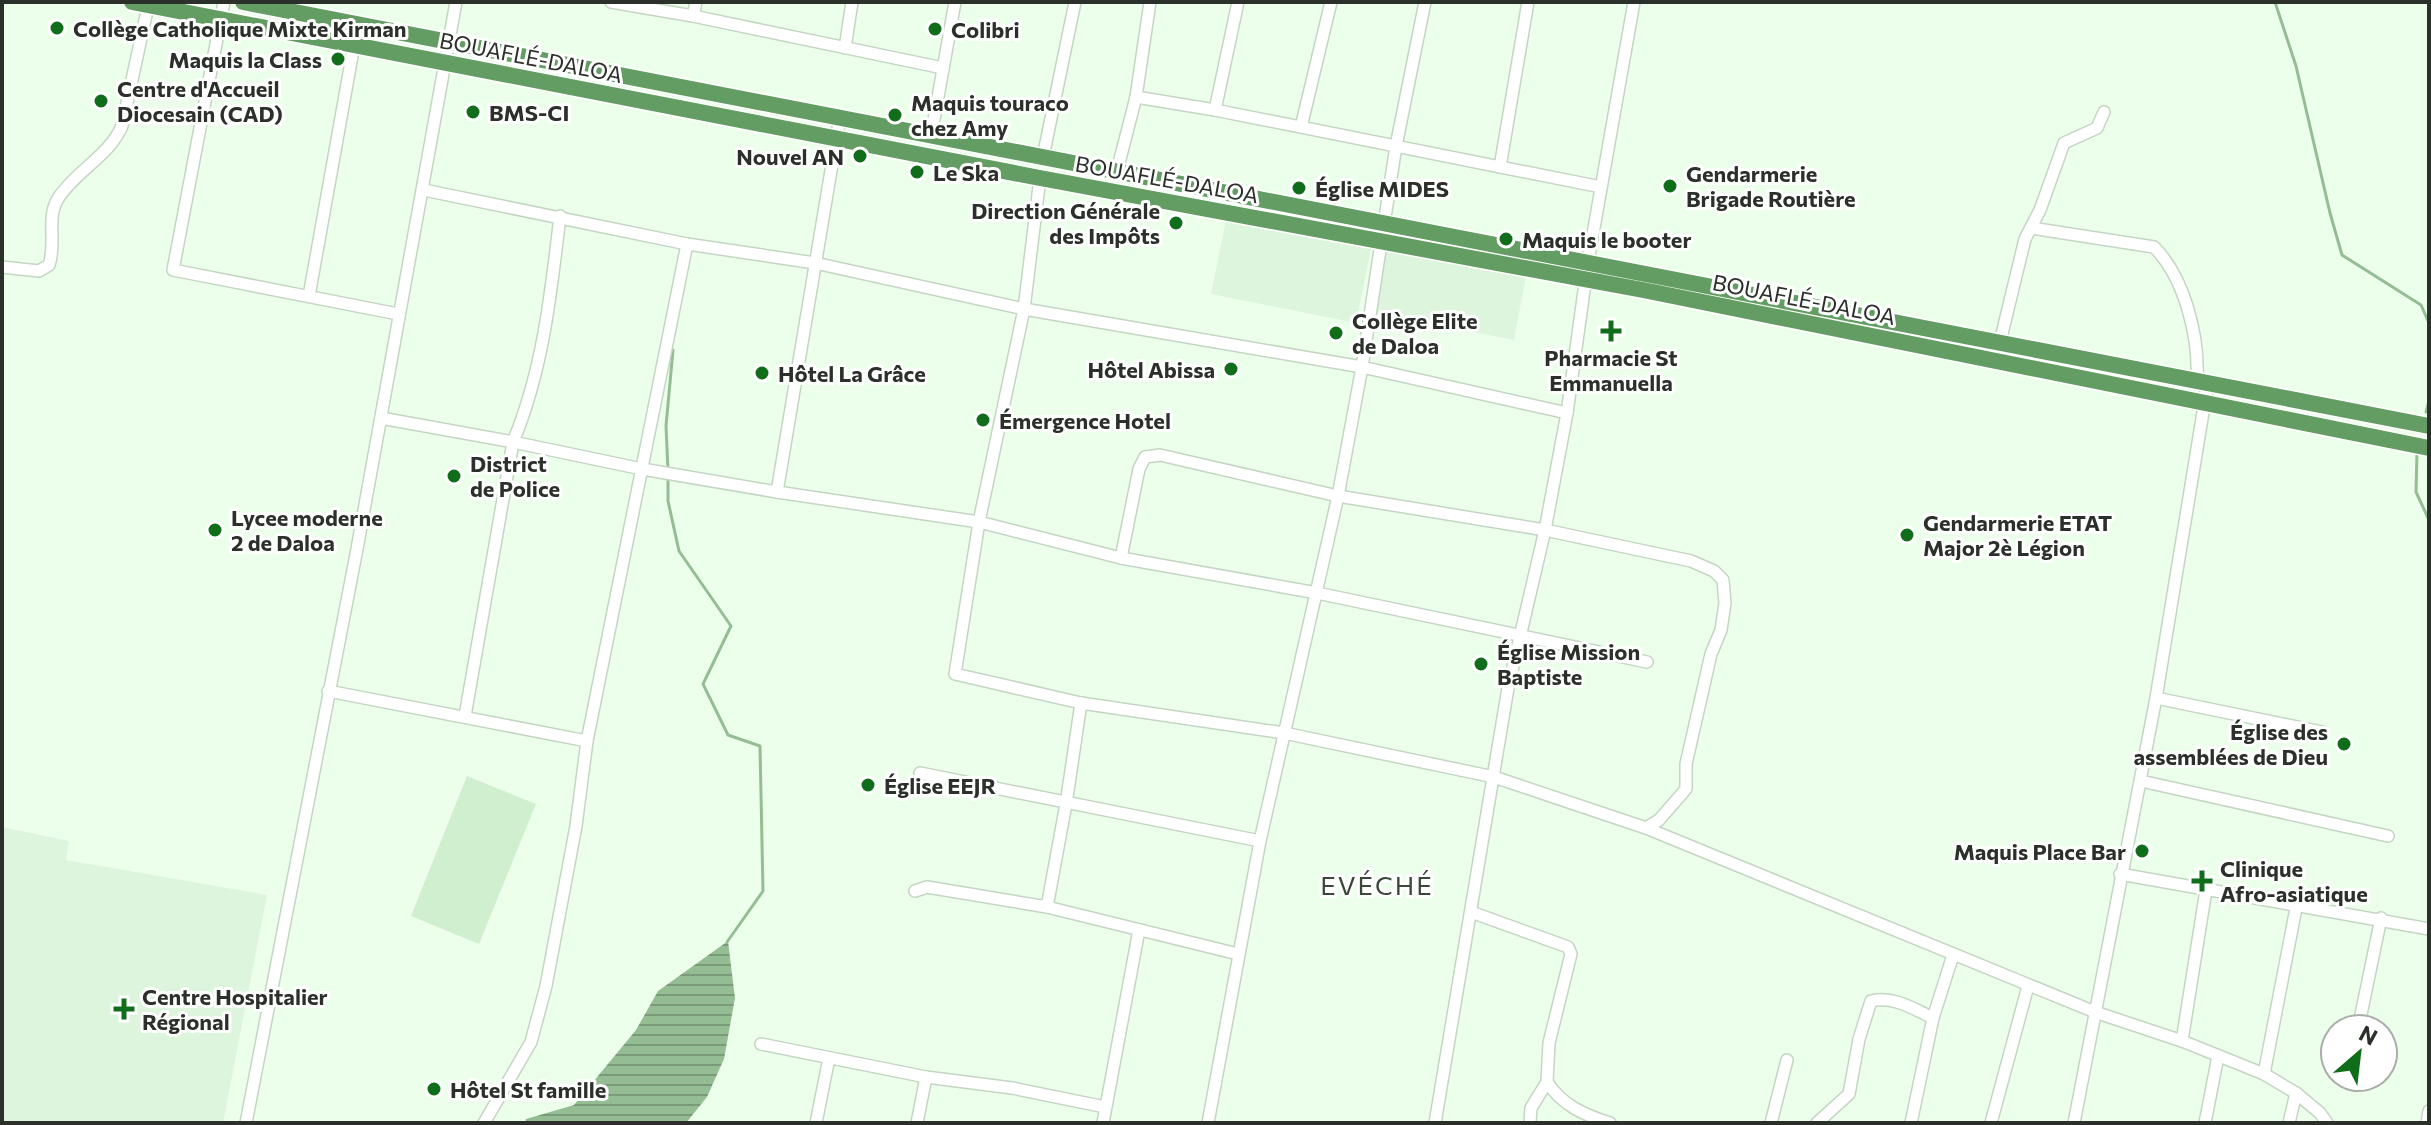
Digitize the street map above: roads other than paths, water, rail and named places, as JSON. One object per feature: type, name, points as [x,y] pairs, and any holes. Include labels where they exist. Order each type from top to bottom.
[{"type":"highway","name":"BOUAFLÉ-DALOA","points":[[243,2],[1117,171],[1384,231],[1586,270],[2429,448]]},
{"type":"highway","name":"BOUAFLÉ-DALOA","points":[[140,4],[223,10],[354,45],[1040,178],[1384,231]]},
{"type":"highway","name":"BOUAFLÉ-DALOA","points":[[1586,270],[2000,342],[2429,426]]},
{"type":"street","points":[[246,1123],[424,190],[456,2]]},
{"type":"street","points":[[611,2],[943,68]]},
{"type":"street","points":[[693,16],[696,2]]},
{"type":"street","points":[[845,48],[852,2]]},
{"type":"street","points":[[931,136],[955,2]]},
{"type":"street","points":[[1043,157],[1075,2]]},
{"type":"street","points":[[1117,171],[1136,97],[1150,2]]},
{"type":"street","points":[[1215,110],[1238,2]]},
{"type":"street","points":[[1301,127],[1331,2]]},
{"type":"street","points":[[1208,1123],[1260,841],[1338,496],[1362,367],[1396,146],[1425,2]]},
{"type":"street","points":[[1500,167],[1528,2]]},
{"type":"street","points":[[1435,1123],[1519,637],[1545,530],[1567,413],[1586,270],[1634,2]]},
{"type":"street","points":[[2,267],[39,271],[49,265],[52,257],[52,217],[58,198],[112,144],[122,126],[140,4]]},
{"type":"street","points":[[223,10],[173,270],[398,314]]},
{"type":"street","points":[[309,296],[354,45]]},
{"type":"street","points":[[1136,97],[1601,187]]},
{"type":"street","points":[[2000,342],[2025,239],[2064,143],[2097,128],[2104,112]]},
{"type":"street","points":[[777,492],[840,117]]},
{"type":"street","points":[[1040,178],[1024,309],[979,522],[955,674],[1081,703],[1284,733],[1494,777],[1646,828],[2028,986],[2264,1074],[2296,1093],[2327,1123]]},
{"type":"street","points":[[424,190],[687,244],[815,263],[1024,309],[1362,367],[1567,413]]},
{"type":"street","points":[[465,716],[513,442],[528,406],[538,368],[560,216]]},
{"type":"street","points":[[2031,228],[2154,247],[2167,264],[2192,316],[2205,401],[2141,781],[2120,874],[2074,1123]]},
{"type":"street","points":[[484,1123],[531,1042],[537,1024],[576,826],[587,741],[687,244]]},
{"type":"street","points":[[381,418],[642,469],[979,522],[1121,558],[1317,593],[1647,662]]},
{"type":"street","points":[[1121,558],[1139,469],[1145,457],[1160,455],[1338,496],[1545,530],[1691,561],[1714,571],[1723,580],[1725,603],[1721,630],[1711,654],[1686,764],[1686,789],[1659,820],[1646,828]]},
{"type":"street","points":[[328,691],[587,741]]},
{"type":"street","points":[[2156,698],[2322,732]]},
{"type":"street","points":[[1047,907],[1081,703]]},
{"type":"street","points":[[920,773],[1260,841]]},
{"type":"street","points":[[2141,781],[2388,836]]},
{"type":"street","points":[[2120,874],[2297,903],[2429,929]]},
{"type":"street","points":[[915,891],[927,887],[1047,907],[1238,954]]},
{"type":"street","points":[[2182,1041],[2206,890]]},
{"type":"street","points":[[2264,1074],[2297,903]]},
{"type":"street","points":[[1471,912],[1570,950],[1549,1043],[1547,1082],[1531,1108],[1530,1123]]},
{"type":"street","points":[[2361,1013],[2381,918]]},
{"type":"street","points":[[1103,1123],[1139,930]]},
{"type":"street","points":[[1911,1123],[1933,1018],[1953,955]]},
{"type":"street","points":[[1991,1123],[2028,986]]},
{"type":"street","points":[[1817,1123],[1849,1094],[1859,1039],[1871,1001],[1886,998],[1933,1018]]},
{"type":"street","points":[[761,1044],[926,1077],[1012,1088],[1105,1107]]},
{"type":"street","points":[[2205,1123],[2218,1056]]},
{"type":"street","points":[[816,1123],[829,1058]]},
{"type":"street","points":[[1771,1123],[1787,1060]]},
{"type":"street","points":[[919,1122],[926,1077]]},
{"type":"street","points":[[1547,1082],[1566,1104],[1610,1123]]},
{"type":"street","points":[[2289,1123],[2296,1093]]},
{"type":"street","points":[[2427,1123],[2429,1111]]},
{"type":"waterway","points":[[2275,2],[2296,66],[2342,255],[2421,305],[2429,323]]},
{"type":"waterway","points":[[668,470],[666,426],[673,350]]},
{"type":"waterway","points":[[2426,412],[2429,401]]},
{"type":"waterway","points":[[2417,452],[2416,492],[2429,520]]},
{"type":"waterway","points":[[668,478],[668,501],[679,551],[731,626],[703,684],[728,735],[760,746],[763,891],[727,942]]},
{"type":"place","name":"Collège Catholique Mixte Kirman","points":[[57,28]]},
{"type":"place","name":"Colibri","points":[[935,29]]},
{"type":"place","name":"Maquis la Class","points":[[338,59]]},
{"type":"place","name":"Centre d'Accueil Diocesain (CAD)","points":[[101,101]]},
{"type":"place","name":"BMS-CI","points":[[473,112]]},
{"type":"place","name":"Maquis touraco chez Amy","points":[[895,115]]},
{"type":"place","name":"Nouvel AN","points":[[860,156]]},
{"type":"place","name":"Le Ska","points":[[917,172]]},
{"type":"place","name":"Gendarmerie Brigade Routière","points":[[1670,186]]},
{"type":"place","name":"Église MIDES","points":[[1299,188]]},
{"type":"place","name":"Direction Générale des Impôts","points":[[1176,223]]},
{"type":"place","name":"Maquis le booter","points":[[1506,239]]},
{"type":"place","name":"Pharmacie St Emmanuella","points":[[1611,331]]},
{"type":"place","name":"Collège Elite de Daloa","points":[[1336,333]]},
{"type":"place","name":"Hôtel Abissa","points":[[1231,369]]},
{"type":"place","name":"Hôtel La Grâce","points":[[762,373]]},
{"type":"place","name":"Émergence Hotel","points":[[983,420]]},
{"type":"place","name":"District de Police","points":[[454,476]]},
{"type":"place","name":"Lycee moderne 2 de Daloa","points":[[215,530]]},
{"type":"place","name":"Gendarmerie ETAT Major 2è Légion","points":[[1907,535]]},
{"type":"place","name":"Église Mission Baptiste","points":[[1481,664]]},
{"type":"place","name":"Église des assemblées de Dieu","points":[[2344,744]]},
{"type":"place","name":"Église EEJR","points":[[868,785]]},
{"type":"place","name":"Maquis Place Bar","points":[[2142,851]]},
{"type":"place","name":"Clinique Afro-asiatique","points":[[2202,881]]},
{"type":"place","name":"Centre Hospitalier Régional","points":[[124,1009]]},
{"type":"place","name":"Hôtel St famille","points":[[434,1089]]},
{"type":"district","name":"EVÉCHÉ","points":[[1377,884]]}]
